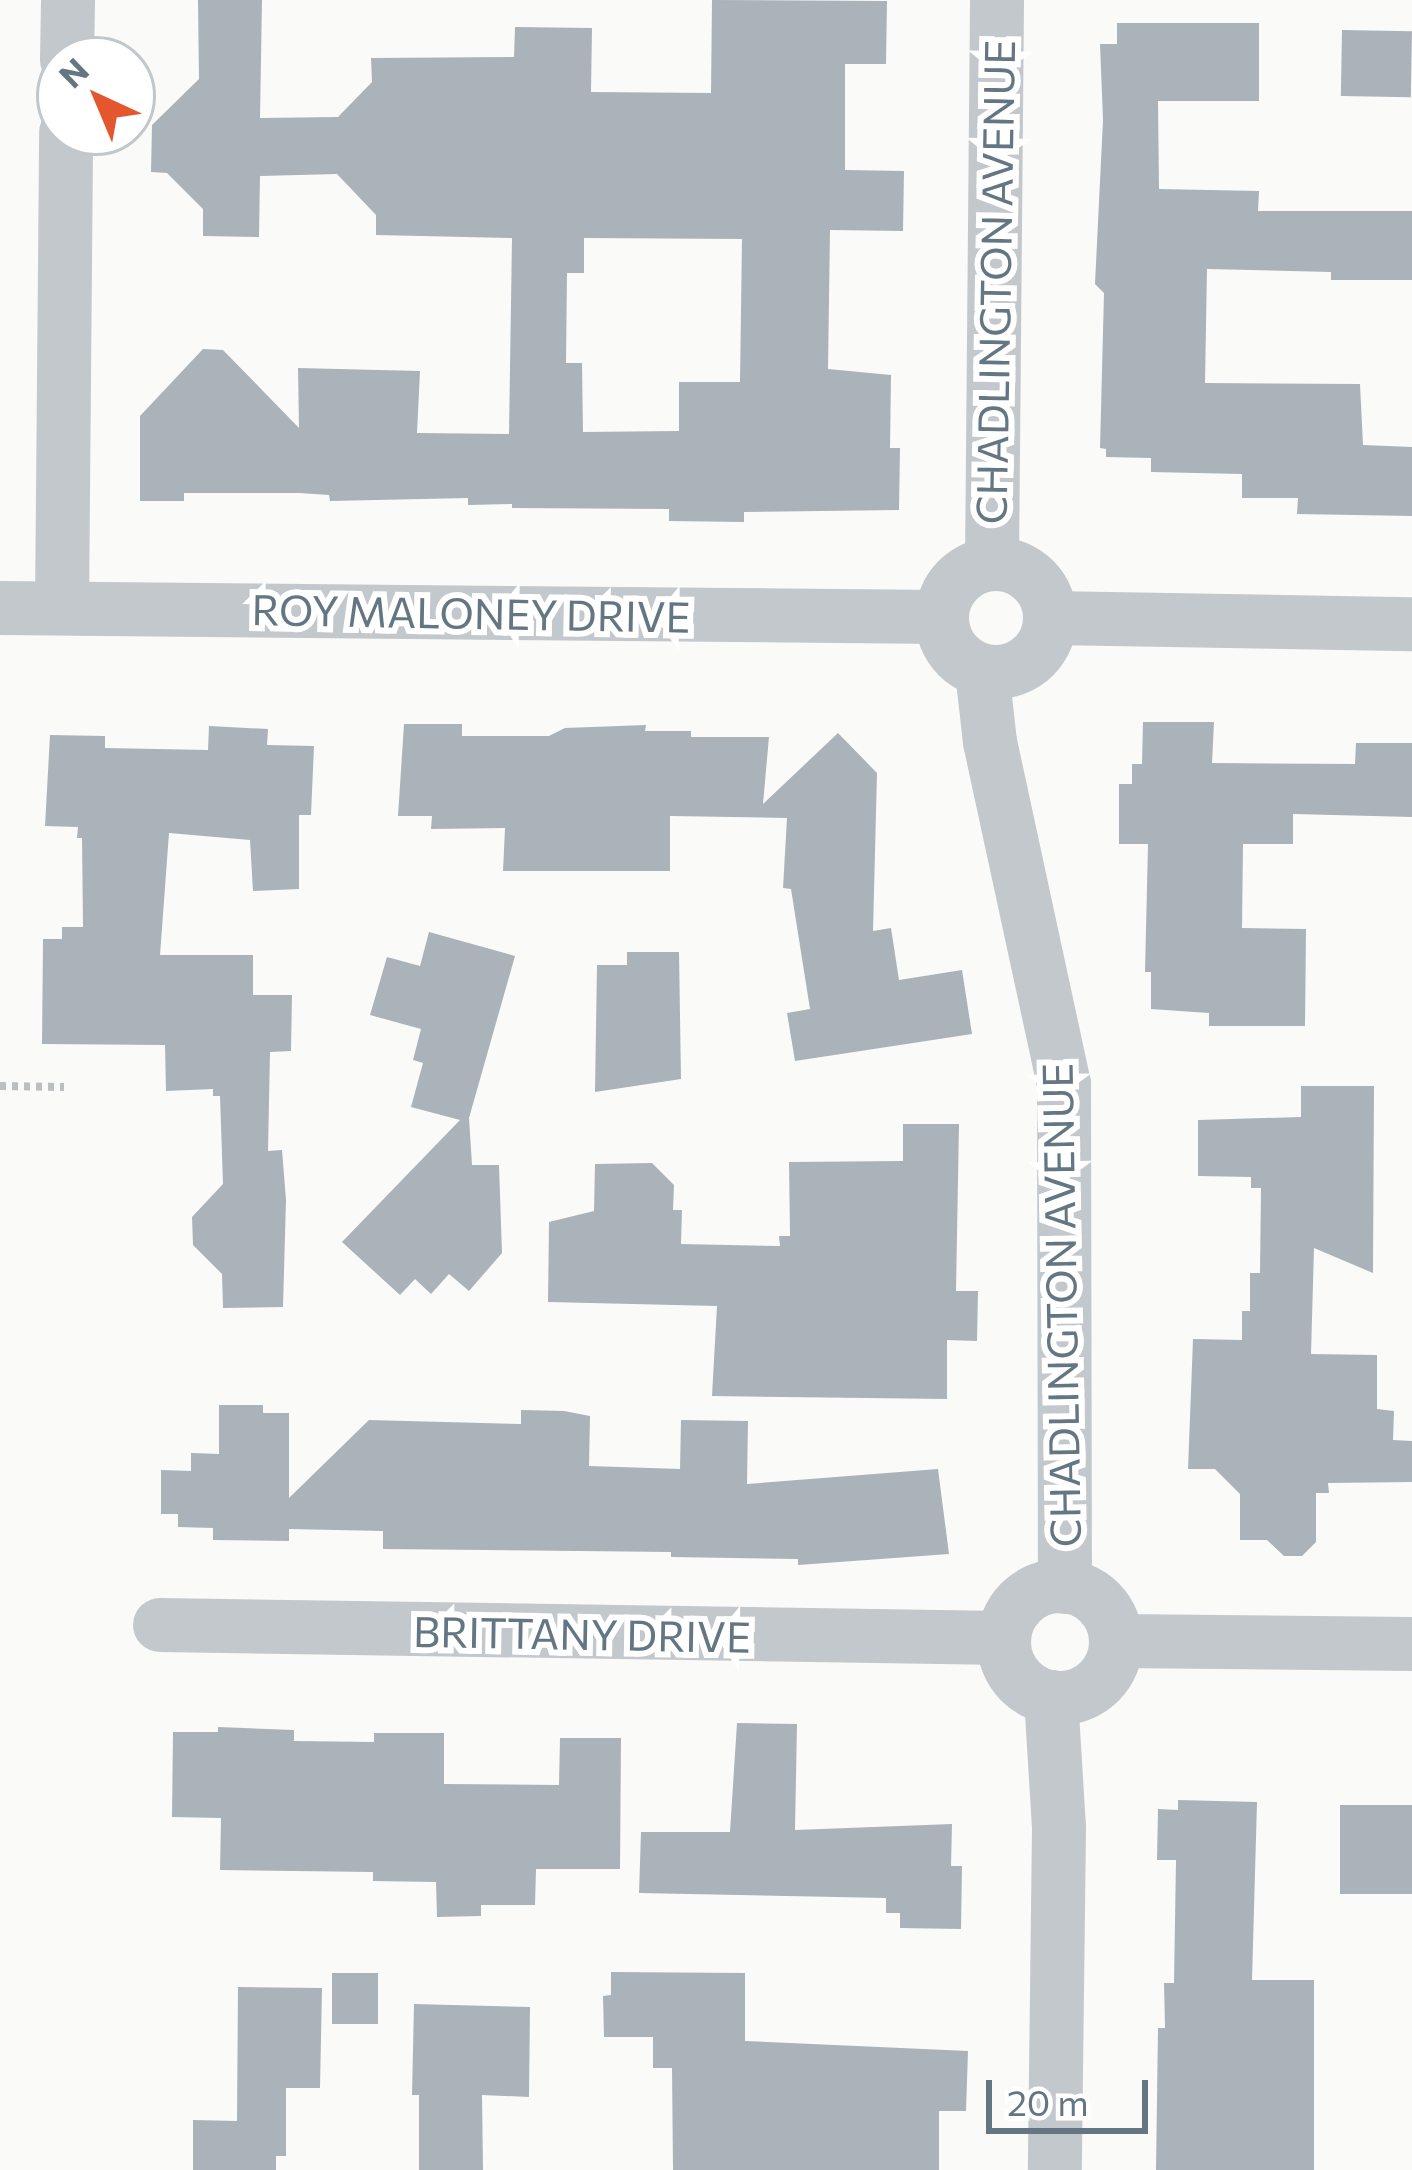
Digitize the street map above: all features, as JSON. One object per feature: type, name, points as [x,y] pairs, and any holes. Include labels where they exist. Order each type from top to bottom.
[{"type":"street","points":[[67,36],[68,0]]},
{"type":"street","name":"CHADLINGTON AVENUE","points":[[992,564],[997,0]]},
{"type":"street","points":[[62,608],[66,156]]},
{"type":"street","points":[[992,564],[1010,565],[1040,584],[1051,618],[1041,650],[1029,662],[1015,670],[982,671],[952,652],[941,617],[944,602],[962,575],[992,564]]},
{"type":"street","name":"ROY MALONEY DRIVE","points":[[0,608],[941,617]]},
{"type":"street","points":[[1051,618],[1412,624]]},
{"type":"street","name":"CHADLINGTON AVENUE","points":[[982,671],[990,742],[1064,1084],[1065,1587]]},
{"type":"street","points":[[1065,1587],[1096,1598],[1117,1641],[1097,1685],[1083,1694],[1051,1697],[1035,1693],[1011,1670],[1004,1638],[1018,1606],[1031,1595],[1065,1587]]},
{"type":"street","name":"BRITTANY DRIVE","points":[[160,1625],[1004,1638]]},
{"type":"street","points":[[1117,1641],[1412,1644]]},
{"type":"street","points":[[1051,1697],[1059,1850],[1055,2170]]},
{"type":"path","points":[[0,1086],[64,1087]]},
{"type":"building","points":[[198,0],[262,0],[260,118],[338,117],[372,82],[371,58],[514,57],[515,27],[592,28],[591,92],[711,93],[712,0],[887,1],[886,64],[845,64],[845,170],[904,171],[903,231],[830,230],[828,369],[891,375],[890,448],[900,448],[899,510],[744,512],[744,522],[669,521],[669,509],[468,505],[468,498],[330,501],[329,495],[299,493],[184,493],[184,501],[140,501],[140,416],[203,349],[223,350],[299,428],[298,368],[420,371],[417,433],[509,434],[512,238],[376,235],[376,215],[337,174],[260,176],[259,237],[203,236],[203,209],[167,173],[151,172],[156,121],[199,79]],"holes":[[[584,238],[742,239],[740,382],[679,382],[679,431],[583,432],[582,363],[566,363],[567,273],[584,273]]]},
{"type":"building","points":[[1117,23],[1259,23],[1259,101],[1158,101],[1159,189],[1259,191],[1258,211],[1412,211],[1412,280],[1331,280],[1331,272],[1207,269],[1205,383],[1360,384],[1363,445],[1412,447],[1412,516],[1297,514],[1298,498],[1242,498],[1242,474],[1151,472],[1151,458],[1106,457],[1106,449],[1100,448],[1104,293],[1095,284],[1103,120],[1100,44],[1117,44]]},
{"type":"building","points":[[1342,30],[1412,31],[1411,97],[1341,96]]},
{"type":"building","points":[[1143,722],[1214,722],[1212,763],[1355,764],[1356,743],[1412,743],[1412,817],[1293,814],[1293,844],[1243,844],[1242,928],[1306,929],[1305,1026],[1209,1026],[1209,1013],[1151,1009],[1151,972],[1145,972],[1148,844],[1119,844],[1119,784],[1132,784],[1132,764],[1142,764]]},
{"type":"building","points":[[404,724],[462,724],[462,736],[549,736],[565,728],[646,725],[645,731],[691,731],[691,737],[769,737],[763,804],[838,733],[877,773],[873,931],[891,928],[899,980],[962,970],[972,1034],[795,1061],[787,1013],[810,1009],[791,889],[783,888],[787,818],[670,816],[670,871],[503,871],[505,828],[431,829],[432,816],[398,816]]},
{"type":"building","points":[[209,726],[268,729],[267,745],[314,746],[311,815],[299,815],[299,889],[253,891],[250,840],[169,833],[160,955],[253,955],[253,995],[292,995],[291,1051],[270,1052],[268,1151],[282,1150],[286,1200],[283,1307],[223,1308],[222,1274],[193,1245],[192,1217],[223,1184],[220,1096],[213,1096],[213,1089],[166,1091],[165,1045],[42,1044],[43,939],[62,939],[62,927],[83,927],[78,827],[45,826],[50,735],[105,736],[105,748],[208,750]]},
{"type":"building","points":[[429,932],[515,956],[469,1118],[472,1165],[499,1165],[502,1253],[469,1291],[449,1274],[431,1294],[415,1279],[400,1295],[342,1242],[460,1120],[411,1107],[423,1063],[413,1060],[421,1029],[370,1015],[387,957],[420,966]]},
{"type":"building","points":[[627,952],[679,952],[681,1079],[595,1092],[597,965],[627,965]]},
{"type":"building","points":[[1301,1086],[1374,1086],[1373,1273],[1314,1248],[1311,1354],[1377,1355],[1377,1409],[1394,1411],[1393,1440],[1412,1441],[1412,1482],[1328,1483],[1329,1493],[1316,1493],[1316,1542],[1302,1556],[1284,1556],[1267,1540],[1240,1540],[1240,1494],[1215,1469],[1188,1469],[1193,1339],[1242,1340],[1242,1311],[1250,1311],[1250,1273],[1260,1273],[1261,1188],[1251,1188],[1251,1177],[1198,1176],[1198,1120],[1301,1117]]},
{"type":"building","points":[[903,1124],[959,1124],[956,1291],[978,1291],[977,1341],[947,1340],[947,1399],[712,1396],[717,1306],[548,1302],[549,1222],[594,1211],[595,1164],[652,1163],[674,1185],[673,1210],[682,1210],[681,1244],[780,1246],[779,1236],[790,1236],[789,1162],[903,1161]]},
{"type":"building","points":[[219,1405],[263,1405],[263,1413],[289,1413],[289,1498],[369,1420],[521,1424],[521,1410],[564,1411],[590,1416],[589,1466],[680,1469],[681,1420],[748,1421],[747,1484],[938,1469],[949,1554],[798,1565],[798,1559],[671,1557],[671,1552],[383,1549],[383,1531],[289,1529],[289,1541],[213,1540],[213,1528],[178,1527],[178,1514],[161,1514],[161,1470],[191,1471],[191,1453],[219,1454]]},
{"type":"building","points":[[737,1723],[797,1724],[795,1830],[952,1824],[951,1866],[962,1866],[961,1929],[900,1928],[900,1913],[886,1913],[886,1898],[639,1893],[641,1832],[730,1832]]},
{"type":"building","points":[[218,1727],[294,1730],[294,1741],[374,1742],[374,1733],[444,1733],[444,1784],[559,1785],[560,1738],[621,1738],[620,1869],[536,1869],[535,1905],[481,1905],[481,1916],[437,1917],[436,1882],[373,1881],[373,1872],[220,1870],[221,1818],[172,1817],[173,1732],[218,1732]]},
{"type":"building","points":[[1178,1800],[1257,1802],[1252,1980],[1314,1980],[1314,2170],[1156,2170],[1158,2028],[1165,2028],[1164,1983],[1174,1983],[1176,1860],[1157,1860],[1158,1809],[1178,1810]]},
{"type":"building","points":[[1340,1805],[1412,1805],[1412,1894],[1340,1894]]},
{"type":"building","points":[[611,1972],[745,1973],[745,2041],[968,2051],[966,2111],[939,2111],[939,2170],[673,2170],[672,2068],[653,2068],[653,2037],[604,2037],[603,1996],[611,1995]]},
{"type":"building","points":[[332,1973],[378,1973],[378,2024],[332,2024]]},
{"type":"building","points":[[238,1987],[322,1988],[320,2088],[286,2088],[286,2156],[276,2156],[276,2170],[193,2170],[193,2120],[237,2121]]},
{"type":"building","points":[[414,2004],[530,2007],[529,2097],[482,2095],[483,2170],[419,2170],[419,2095],[412,2095]]}]
